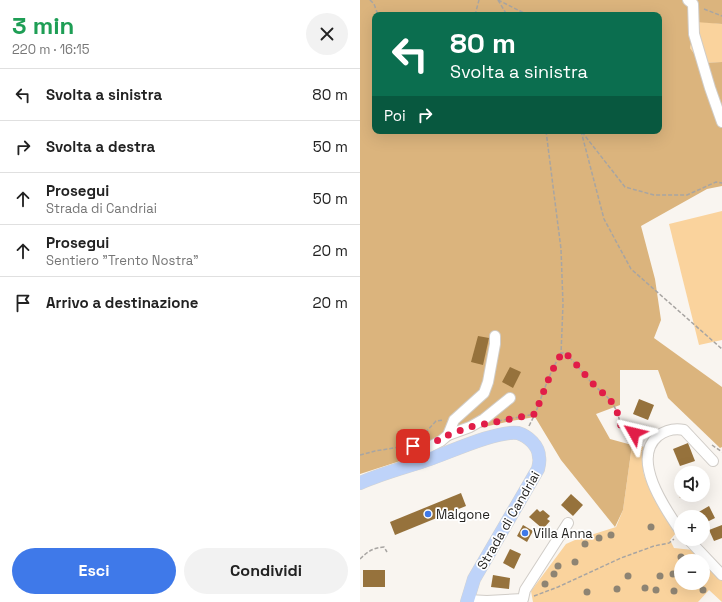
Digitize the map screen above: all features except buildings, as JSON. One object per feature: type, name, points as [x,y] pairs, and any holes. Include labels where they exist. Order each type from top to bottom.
[{"type":"main road","name":"Strada di Candriai","points":[[360,483],[375,476],[419,463],[504,433],[518,434],[528,438],[535,444],[540,456],[538,469],[474,579],[468,601]]},
{"type":"street","points":[[690,2],[694,34],[722,122]]},
{"type":"street","points":[[448,435],[454,420],[484,392],[488,382],[495,344],[495,336]]},
{"type":"street","points":[[419,463],[430,447],[448,435],[470,427],[484,419],[510,398]]},
{"type":"street","points":[[674,522],[666,510],[650,478],[647,455],[652,441],[663,432],[675,428],[684,430],[713,461]]},
{"type":"street","points":[[523,598],[525,590],[568,523]]},
{"type":"street","points":[[695,546],[722,575]]},
{"type":"street","name":"Strada di Candriai","points":[[468,601],[523,598]]},
{"type":"path","points":[[370,0],[374,4],[377,12]]},
{"type":"path","points":[[476,12],[479,0]]},
{"type":"path","points":[[498,0],[505,12]]},
{"type":"path","points":[[498,0],[522,12]]},
{"type":"path","points":[[690,2],[722,16]]},
{"type":"path","points":[[495,421],[535,414],[561,354],[563,304],[561,249],[546,134]]},
{"type":"path","points":[[582,134],[604,219],[630,269],[722,349]]},
{"type":"path","points":[[583,134],[625,187],[654,195],[687,195],[716,182],[722,183]]},
{"type":"path","points":[[561,354],[564,352],[576,363],[594,385],[609,398],[616,409],[622,428],[652,441]]},
{"type":"path","points":[[360,455],[375,451],[420,444]]},
{"type":"path","points":[[523,598],[548,592],[621,558],[654,546],[669,543]]},
{"type":"path","points":[[360,559],[374,548],[384,547],[386,552]]},
{"type":"shaded area","points":[[360,0],[722,0],[722,24],[696,22],[690,48],[701,63],[722,62],[722,186],[707,189],[641,226],[655,279],[661,320],[654,338],[722,387],[722,447],[720,448],[668,398],[658,370],[620,370],[620,405],[596,414],[610,439],[632,445],[623,510],[615,527],[561,460],[535,417],[470,430],[431,451],[360,474]]},
{"type":"shaded area","points":[[696,21],[722,24],[722,62],[701,63],[690,48]]},
{"type":"shaded area","points":[[722,211],[722,340],[699,345],[669,224]]},
{"type":"shaded area","points":[[632,445],[645,447],[643,461],[644,475],[654,498],[674,530],[674,535],[670,540],[674,548],[693,550],[697,554],[674,554],[674,590],[709,590],[698,602],[533,602],[531,591],[566,544],[616,527],[623,510]]},
{"type":"shaded area","points":[[710,568],[722,580],[722,602],[709,590]]},
{"type":"place","name":"Malgone","points":[[428,514]]},
{"type":"place","name":"Villa Anna","points":[[525,533]]},
{"type":"route","points":[[413,446],[444,439],[448,435],[470,427],[535,414],[553,370],[561,354],[564,352],[576,363],[594,385],[609,398],[616,409],[622,428],[634,433]]}]
